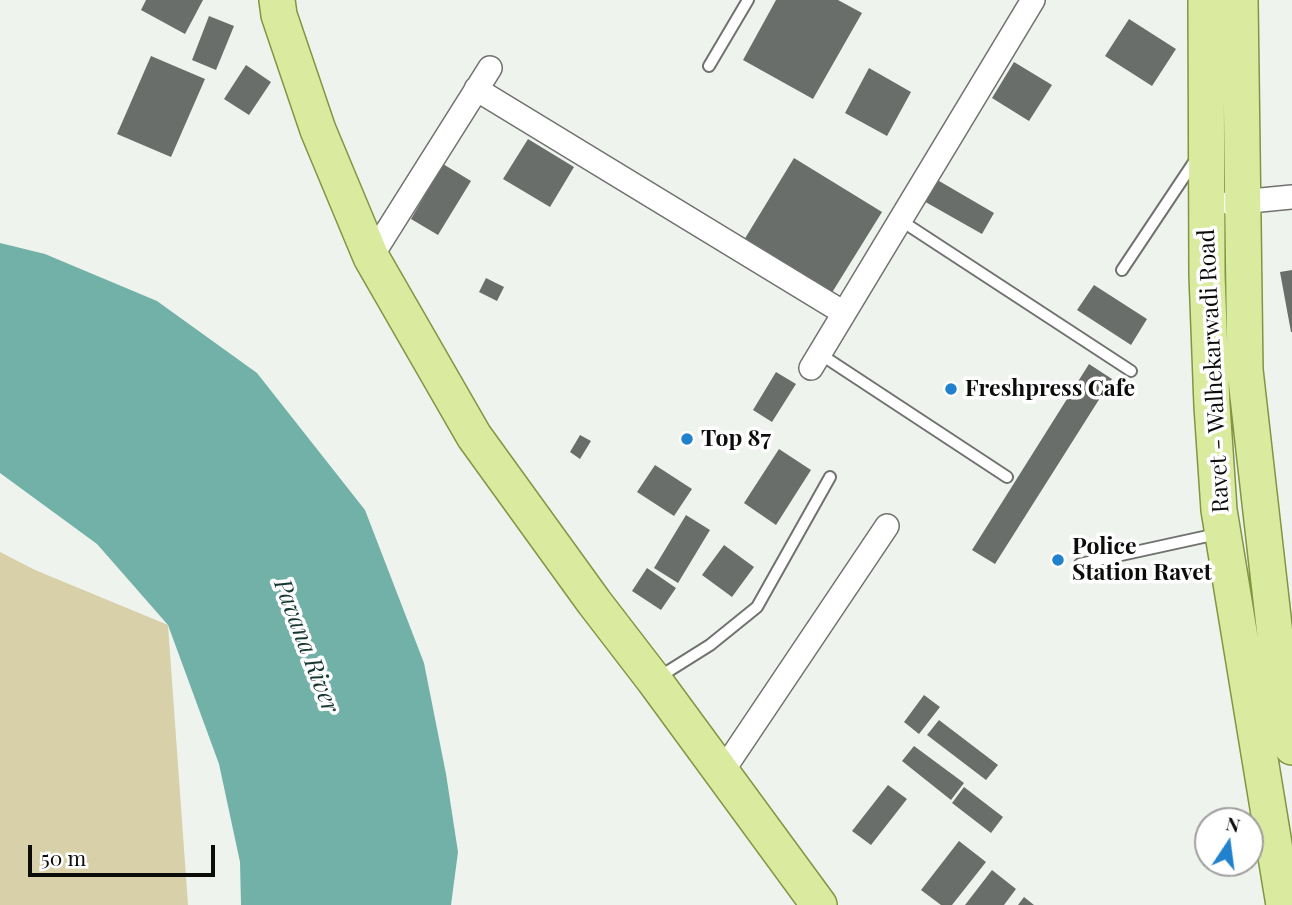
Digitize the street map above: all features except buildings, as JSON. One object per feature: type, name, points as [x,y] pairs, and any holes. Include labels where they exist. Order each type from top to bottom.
[{"type":"main road","name":"Ravet - Walhekarwadi Road","points":[[1206,0],[1207,275],[1219,510],[1284,905]]},
{"type":"main road","name":"Ravet - Walhekarwadi Road","points":[[1240,0],[1245,370],[1279,670],[1292,747]]},
{"type":"main road","points":[[275,5],[318,130],[371,257],[474,436],[819,905]]},
{"type":"street","points":[[815,361],[1033,0]]},
{"type":"street","points":[[371,257],[491,68]]},
{"type":"street","points":[[476,89],[845,313]]},
{"type":"street","points":[[1206,203],[1242,203],[1292,197]]},
{"type":"street","points":[[722,772],[887,526]]},
{"type":"lane","points":[[709,65],[748,0]]},
{"type":"lane","points":[[1122,270],[1205,145]]},
{"type":"lane","points":[[900,220],[1131,371]]},
{"type":"lane","points":[[815,361],[1007,477]]},
{"type":"lane","points":[[654,680],[710,645],[757,607],[831,477]]},
{"type":"lane","points":[[1080,564],[1223,533]]},
{"type":"shaded area","points":[[0,552],[35,570],[168,625],[188,905],[0,905]]},
{"type":"water","name":"Pavana River","points":[[0,243],[45,254],[157,301],[257,373],[365,510],[424,663],[458,852],[451,905],[241,905],[240,862],[219,764],[168,625],[97,544],[0,473]]},
{"type":"place","name":"Freshpress Cafe","points":[[951,389]]},
{"type":"place","name":"Top 87","points":[[687,439]]},
{"type":"place","name":"Police Station Ravet","points":[[1058,560]]}]
